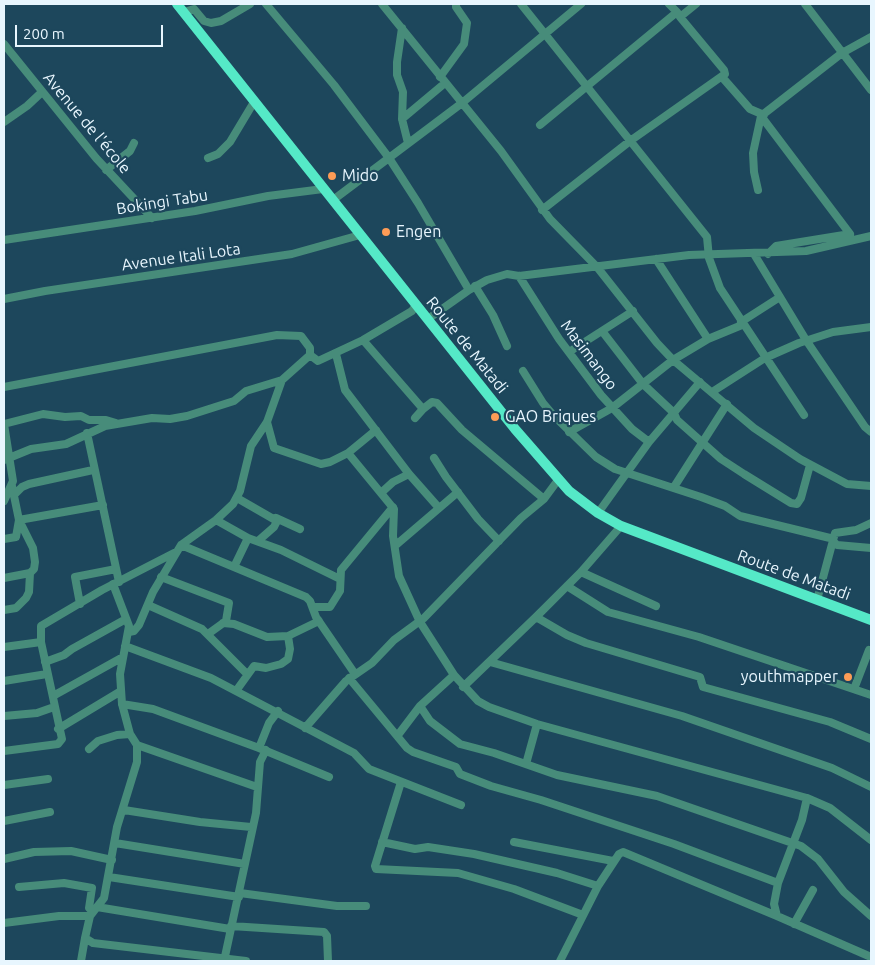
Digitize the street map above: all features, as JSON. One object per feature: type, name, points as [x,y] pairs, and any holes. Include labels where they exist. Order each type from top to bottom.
[{"type":"highway","name":"Route de Matadi","points":[[180,8],[323,189],[558,480],[598,513],[621,526],[871,620]]},
{"type":"street","points":[[180,8],[194,9],[204,21],[211,23],[221,21],[250,4]]},
{"type":"street","points":[[266,4],[334,85],[389,158],[472,288],[493,315],[507,346]]},
{"type":"street","points":[[382,4],[501,151],[542,210],[597,267],[657,343],[673,360],[754,428],[810,465],[847,484],[871,486]]},
{"type":"street","points":[[402,120],[443,80],[464,44],[467,23],[456,7],[456,4]]},
{"type":"street","points":[[520,4],[587,85],[707,237],[710,255],[720,288],[741,323],[804,415]]},
{"type":"street","points":[[333,200],[462,103],[581,4]]},
{"type":"street","points":[[542,210],[630,141],[725,74],[724,70],[669,4]]},
{"type":"street","points":[[540,125],[587,85],[678,15],[696,4]]},
{"type":"street","points":[[805,4],[871,90]]},
{"type":"street","points":[[402,28],[397,75],[403,92],[402,120],[408,143]]},
{"type":"street","points":[[758,190],[754,172],[753,153],[762,116],[842,53],[871,37]]},
{"type":"street","name":"Avenue de l'école","points":[[4,44],[106,170],[152,218]]},
{"type":"street","points":[[722,77],[750,109],[762,116],[850,234],[776,246],[768,254]]},
{"type":"street","points":[[4,122],[27,106],[42,92]]},
{"type":"street","points":[[208,158],[218,154],[230,142],[254,102]]},
{"type":"street","points":[[106,170],[130,151],[134,143]]},
{"type":"street","name":"Bokingi Tabu","points":[[4,240],[152,218],[268,196],[323,189]]},
{"type":"street","points":[[136,220],[139,206]]},
{"type":"street","name":"Avenue Itali Lota","points":[[4,299],[45,291],[292,254],[360,235]]},
{"type":"street","points":[[428,319],[472,288],[507,274],[519,276],[710,255],[768,254],[823,248],[871,236]]},
{"type":"street","points":[[754,254],[806,340],[865,427],[871,432]]},
{"type":"street","points":[[656,260],[708,339]]},
{"type":"street","name":"Masimango","points":[[519,276],[569,352],[612,408],[649,442]]},
{"type":"street","points":[[569,432],[612,408],[673,360],[708,339],[741,323],[780,297]]},
{"type":"street","points":[[310,355],[318,361],[336,354],[364,340],[412,311],[416,304]]},
{"type":"street","points":[[569,352],[633,311]]},
{"type":"street","points":[[712,392],[765,358],[806,340],[833,332],[871,327]]},
{"type":"street","points":[[602,331],[643,384],[674,413],[677,420],[721,459],[791,504],[797,504],[801,498],[810,465]]},
{"type":"street","points":[[4,388],[277,335],[301,336],[310,348],[310,355],[282,380],[246,391],[234,401],[187,416],[152,418],[118,424],[87,433],[82,438],[66,444],[31,449],[6,459]]},
{"type":"street","points":[[364,340],[423,409]]},
{"type":"street","points":[[336,354],[345,390],[409,474],[439,508]]},
{"type":"street","points":[[523,371],[543,403],[569,432],[596,458],[625,473],[674,487],[724,506],[740,516],[832,540],[837,545],[871,548]]},
{"type":"street","points":[[129,632],[134,631],[139,625],[174,553],[181,545],[216,520],[237,498],[251,446],[267,422],[282,380]]},
{"type":"street","points":[[598,513],[649,442],[700,382]]},
{"type":"street","points":[[414,418],[432,402],[437,403],[462,430],[544,499]]},
{"type":"street","points":[[674,487],[727,404]]},
{"type":"street","points":[[4,610],[16,608],[26,598],[29,592],[30,573],[34,566],[33,548],[19,520],[6,459],[4,424],[43,414],[65,417],[81,416],[89,420],[106,420],[118,424]]},
{"type":"street","points":[[267,422],[273,444],[277,450],[322,464],[330,462],[348,452],[376,430]]},
{"type":"street","points":[[81,961],[93,911],[104,898],[117,826],[124,810],[138,762],[137,745],[130,734],[122,704],[121,691],[123,657],[129,632],[116,583],[116,569],[103,505],[93,470],[87,433]]},
{"type":"street","points":[[348,452],[393,507],[401,582],[420,622],[454,675],[463,687],[478,701],[489,707],[537,724],[807,798],[830,808],[871,840]]},
{"type":"street","points":[[434,458],[478,519],[499,541]]},
{"type":"street","points":[[4,501],[13,490],[29,484],[93,470]]},
{"type":"street","points":[[382,492],[393,482],[409,474]]},
{"type":"street","points":[[305,728],[352,676],[372,663],[409,628],[420,622],[521,518],[544,499],[558,480]]},
{"type":"street","points":[[396,545],[458,492]]},
{"type":"street","points":[[237,498],[300,529]]},
{"type":"street","points":[[19,520],[103,505]]},
{"type":"street","points":[[313,607],[330,607],[340,591],[341,570],[393,507]]},
{"type":"street","points":[[258,541],[274,527],[277,521],[276,518]]},
{"type":"street","points":[[4,539],[16,537],[19,520]]},
{"type":"street","points":[[216,520],[248,538],[311,563],[340,579]]},
{"type":"street","points":[[817,600],[832,540],[837,532],[856,530],[871,522]]},
{"type":"street","points":[[463,687],[581,572],[621,526]]},
{"type":"street","points":[[234,567],[248,538]]},
{"type":"street","points":[[181,545],[306,597],[352,676],[407,748],[413,752],[456,767],[463,776],[674,844],[778,883]]},
{"type":"street","points":[[4,752],[58,744],[62,739],[58,729],[41,642],[41,626],[116,583],[174,553]]},
{"type":"street","points":[[80,604],[74,578],[116,569]]},
{"type":"street","points":[[581,572],[656,606]]},
{"type":"street","points":[[4,578],[30,573]]},
{"type":"street","points":[[161,577],[229,602],[227,617],[223,623],[208,634]]},
{"type":"street","points":[[567,586],[608,612],[699,637],[871,695]]},
{"type":"street","points":[[148,605],[196,626],[208,634],[247,674]]},
{"type":"street","points":[[536,617],[567,635],[586,642],[700,677],[703,687],[830,722],[871,739]]},
{"type":"street","points":[[46,662],[64,655],[72,648],[126,619]]},
{"type":"street","points":[[223,623],[234,624],[267,637],[288,636],[319,621]]},
{"type":"street","points":[[236,691],[254,666],[266,668],[281,664],[288,659],[290,649],[288,636]]},
{"type":"street","points":[[4,646],[41,642]]},
{"type":"street","points":[[125,646],[201,674],[278,711],[305,728],[354,753],[369,769],[461,805]]},
{"type":"street","points":[[854,690],[869,650]]},
{"type":"street","points":[[53,696],[123,657]]},
{"type":"street","points":[[490,662],[682,716],[832,768],[871,787]]},
{"type":"street","points":[[4,682],[48,674]]},
{"type":"street","points":[[398,735],[420,706],[454,675]]},
{"type":"street","points":[[58,729],[121,691]]},
{"type":"street","points":[[122,704],[153,709],[263,749],[329,776]]},
{"type":"street","points":[[420,706],[430,721],[460,744],[568,777],[657,796],[792,842],[818,859],[844,892],[871,916]]},
{"type":"street","points":[[4,716],[37,713],[54,707]]},
{"type":"street","points":[[224,960],[256,813],[260,762],[269,723],[278,711]]},
{"type":"street","points":[[526,764],[537,724]]},
{"type":"street","points":[[89,748],[98,741],[130,734]]},
{"type":"street","points":[[137,745],[257,788]]},
{"type":"street","points":[[4,785],[48,778]]},
{"type":"street","points":[[401,782],[375,866],[376,870],[458,873],[514,889],[583,915]]},
{"type":"street","points":[[777,916],[774,904],[778,883],[792,842],[802,820],[807,798]]},
{"type":"street","points":[[124,810],[200,822],[252,827]]},
{"type":"street","points":[[4,821],[50,812]]},
{"type":"street","points":[[115,842],[245,864]]},
{"type":"street","points":[[382,842],[419,850],[428,847],[474,854],[556,873],[598,886]]},
{"type":"street","points":[[514,842],[613,862]]},
{"type":"street","points":[[4,859],[38,852],[71,851],[112,860]]},
{"type":"street","points":[[560,961],[598,886],[613,862],[623,852],[871,957]]},
{"type":"street","points":[[109,877],[239,895],[337,906],[366,906]]},
{"type":"street","points":[[19,886],[64,883],[92,888],[89,908],[93,911]]},
{"type":"street","points":[[794,924],[813,890]]},
{"type":"street","points":[[4,923],[93,911],[231,928],[324,932],[327,936],[328,961]]},
{"type":"street","points":[[85,938],[93,943],[224,960],[246,961]]},
{"type":"place","name":"Mido","points":[[332,176]]},
{"type":"place","name":"Engen","points":[[386,232]]},
{"type":"place","name":"GAO Briques","points":[[495,417]]},
{"type":"place","name":"youthmapper","points":[[848,677]]}]
